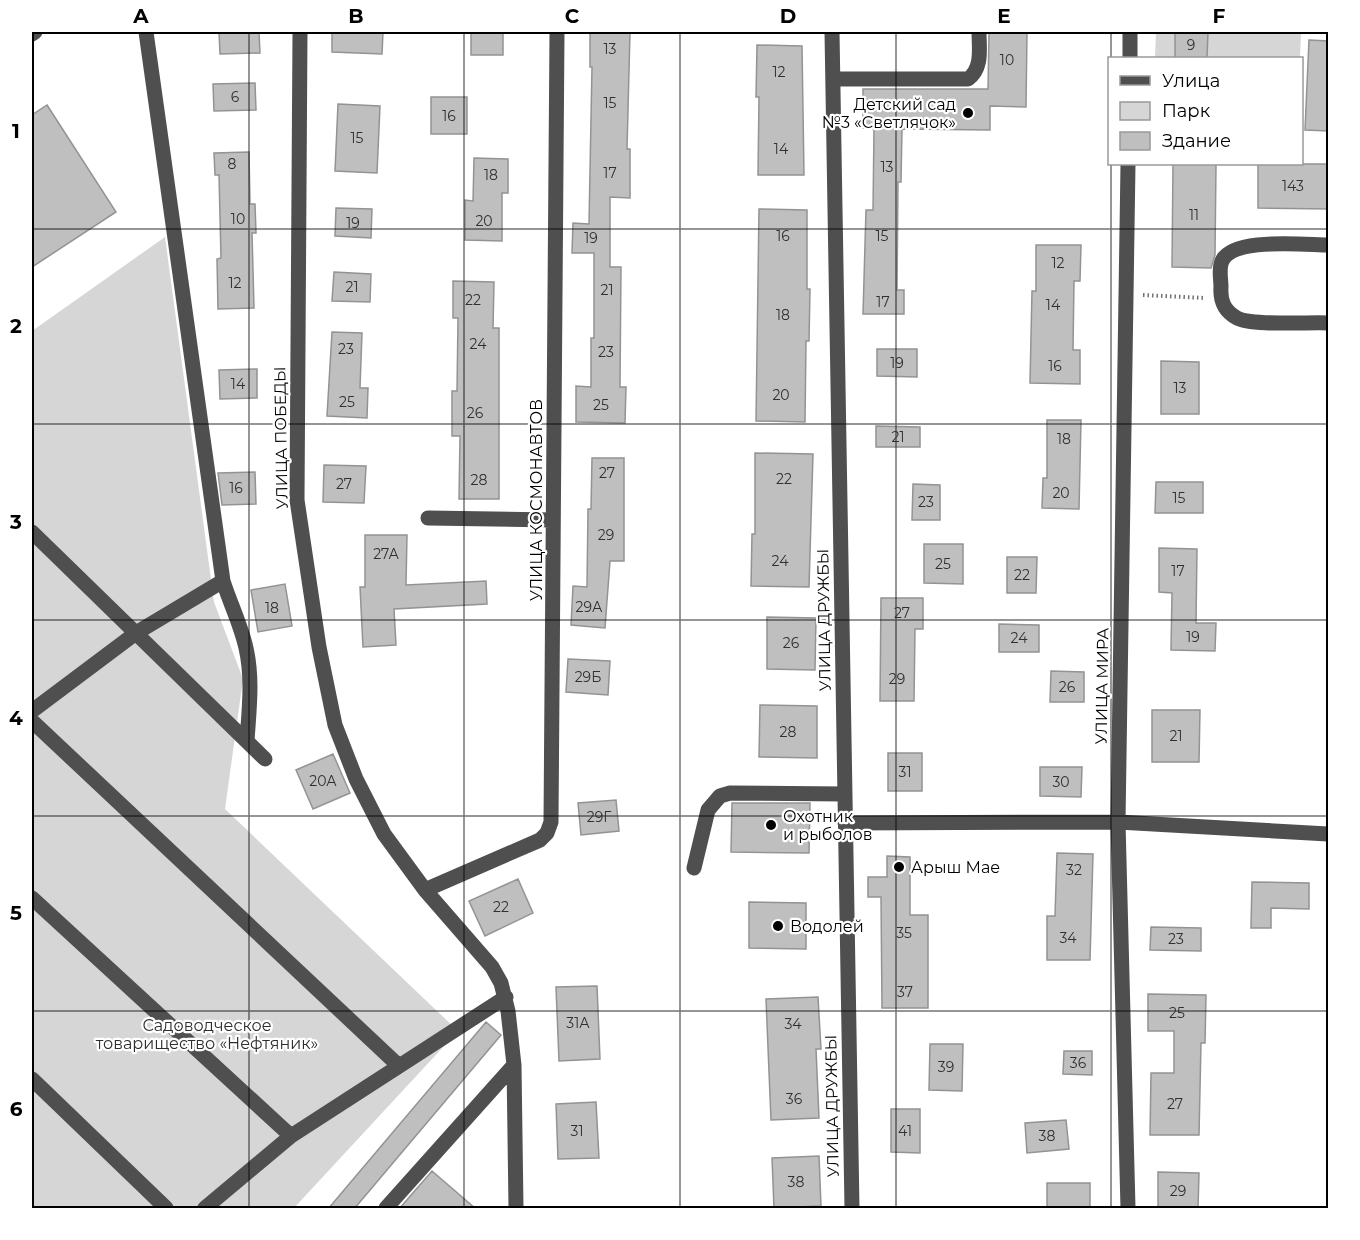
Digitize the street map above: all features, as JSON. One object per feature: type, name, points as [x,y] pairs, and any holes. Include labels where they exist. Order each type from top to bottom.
[{"type":"street","points":[[146,32],[223,581],[247,656],[250,693],[247,741]]},
{"type":"street","name":"УЛИЦА ПОБЕДЫ","points":[[300,32],[297,500],[319,647],[335,725],[356,779],[384,834],[425,890],[492,967],[501,983],[506,997],[514,1065]]},
{"type":"street","name":"УЛИЦА КОСМОНАВТОВ","points":[[425,890],[532,845],[547,833],[551,822],[557,32]]},
{"type":"street","name":"УЛИЦА ДРУЖБЫ","points":[[832,32],[852,1209]]},
{"type":"street","points":[[833,79],[968,79],[974,75],[978,66],[979,32]]},
{"type":"street","points":[[1130,32],[1130,57]]},
{"type":"street","name":"УЛИЦА МИРА","points":[[1128,165],[1118,822],[1128,1209]]},
{"type":"street","points":[[1329,246],[1239,247],[1221,262],[1221,298],[1226,309],[1238,319],[1329,322]]},
{"type":"street","points":[[428,518],[553,520]]},
{"type":"street","points":[[32,532],[265,759]]},
{"type":"street","points":[[32,711],[136,633],[223,581]]},
{"type":"street","points":[[32,721],[399,1066]]},
{"type":"street","points":[[694,868],[708,810],[720,796],[730,793],[845,794]]},
{"type":"street","points":[[845,823],[1118,822],[1329,834]]},
{"type":"street","points":[[32,898],[291,1136]]},
{"type":"street","points":[[205,1209],[291,1136],[506,997]]},
{"type":"street","points":[[386,1209],[514,1065]]},
{"type":"street","points":[[514,1065],[516,1209]]},
{"type":"street","points":[[32,1079],[166,1209]]},
{"type":"path","points":[[1126,294],[1221,298]]},
{"type":"green space","points":[[1156,32],[1301,32],[1300,57],[1155,57]]},
{"type":"green space","name":"Садоводческое товарищество «Нефтяник»","points":[[165,237],[214,602],[243,679],[225,809],[458,1031],[294,1208],[32,1208],[32,331]]},
{"type":"building","points":[[219,32],[259,32],[260,53],[220,54]]},
{"type":"building","points":[[332,32],[383,32],[382,54],[332,52]]},
{"type":"building","points":[[471,32],[503,32],[503,55],[471,55]]},
{"type":"building","points":[[590,32],[630,32],[627,149],[630,149],[630,198],[610,197],[610,267],[621,267],[620,387],[626,387],[625,423],[576,422],[576,386],[591,387],[591,338],[594,338],[594,253],[572,253],[573,223],[589,224],[592,67],[590,67]]},
{"type":"building","points":[[989,32],[1027,32],[1026,107],[990,106],[990,130],[902,129],[901,182],[898,182],[897,290],[904,290],[904,314],[863,314],[866,210],[873,210],[874,129],[863,128],[863,89],[988,89]]},
{"type":"building","points":[[1175,32],[1208,32],[1207,57],[1175,57]]},
{"type":"building","points":[[1309,40],[1329,41],[1329,131],[1305,130]]},
{"type":"building","points":[[757,45],[802,46],[804,175],[758,175]]},
{"type":"building","points":[[255,83],[256,110],[214,111],[213,84]]},
{"type":"building","points":[[431,97],[467,97],[467,134],[431,134]]},
{"type":"building","points":[[338,104],[380,106],[377,173],[335,171]]},
{"type":"building","points":[[47,105],[116,212],[32,267],[32,115]]},
{"type":"building","points":[[249,152],[250,204],[255,204],[256,233],[252,233],[254,308],[218,309],[217,259],[221,258],[219,175],[215,175],[214,153]]},
{"type":"building","points":[[474,158],[508,159],[508,193],[502,193],[502,241],[465,240],[465,200],[473,201]]},
{"type":"building","points":[[1329,164],[1329,209],[1258,208],[1258,165]]},
{"type":"building","points":[[1173,165],[1216,165],[1215,255],[1211,268],[1172,267]]},
{"type":"building","points":[[336,208],[372,209],[371,238],[335,236]]},
{"type":"building","points":[[759,209],[807,210],[807,289],[810,289],[809,341],[806,341],[805,422],[756,421]]},
{"type":"building","points":[[1036,245],[1081,245],[1080,281],[1074,281],[1073,350],[1080,350],[1080,384],[1030,383],[1032,291],[1036,291]]},
{"type":"building","points":[[334,272],[371,274],[370,302],[332,301]]},
{"type":"building","points":[[453,281],[494,282],[493,328],[499,328],[499,499],[459,499],[460,436],[452,436],[452,391],[457,391],[458,318],[453,318]]},
{"type":"building","points":[[332,332],[362,333],[360,388],[368,388],[367,418],[327,416]]},
{"type":"building","points":[[877,349],[917,349],[917,377],[877,376]]},
{"type":"building","points":[[1161,361],[1199,362],[1199,414],[1161,414]]},
{"type":"building","points":[[257,369],[257,398],[220,399],[219,370]]},
{"type":"building","points":[[1047,420],[1081,420],[1079,509],[1042,508],[1043,478],[1047,478]]},
{"type":"building","points":[[876,426],[920,427],[920,447],[876,447]]},
{"type":"building","points":[[755,453],[813,454],[809,587],[751,586],[752,534],[755,534]]},
{"type":"building","points":[[592,458],[624,458],[624,561],[610,561],[605,628],[571,625],[573,586],[587,587],[588,509],[591,509]]},
{"type":"building","points":[[324,465],[366,466],[364,503],[323,502]]},
{"type":"building","points":[[255,472],[256,504],[222,505],[218,473]]},
{"type":"building","points":[[1156,482],[1203,482],[1203,513],[1155,513]]},
{"type":"building","points":[[913,484],[940,485],[940,520],[912,520]]},
{"type":"building","points":[[365,535],[407,535],[406,585],[486,581],[487,604],[394,609],[396,645],[363,647],[360,587],[365,587]]},
{"type":"building","points":[[924,544],[963,544],[963,584],[924,583]]},
{"type":"building","points":[[1159,548],[1197,549],[1196,623],[1216,623],[1215,651],[1171,650],[1172,593],[1159,592]]},
{"type":"building","points":[[1007,557],[1037,557],[1036,593],[1007,593]]},
{"type":"building","points":[[285,584],[292,626],[258,632],[251,590]]},
{"type":"building","points":[[881,598],[923,598],[923,629],[915,629],[914,701],[880,701]]},
{"type":"building","points":[[767,617],[816,618],[815,670],[767,669]]},
{"type":"building","points":[[999,624],[1039,625],[1039,652],[999,652]]},
{"type":"building","points":[[568,659],[610,661],[608,695],[566,692]]},
{"type":"building","points":[[1051,671],[1084,672],[1084,702],[1050,702]]},
{"type":"building","points":[[760,705],[817,706],[817,758],[759,757]]},
{"type":"building","points":[[1152,710],[1200,710],[1199,762],[1152,762]]},
{"type":"building","points":[[888,753],[922,753],[922,791],[888,791]]},
{"type":"building","points":[[333,754],[350,793],[313,809],[296,770]]},
{"type":"building","points":[[1040,767],[1082,767],[1081,797],[1040,796]]},
{"type":"building","points":[[616,800],[619,831],[581,835],[578,803]]},
{"type":"building","name":"Охотник и рыболов","points":[[732,803],[810,803],[809,853],[731,852]]},
{"type":"building","points":[[1057,853],[1093,854],[1090,960],[1047,960],[1047,916],[1055,916]]},
{"type":"building","points":[[887,856],[910,857],[910,915],[928,915],[928,1008],[882,1008],[881,897],[868,897],[868,877],[887,877]]},
{"type":"building","points":[[518,879],[533,913],[485,936],[469,901]]},
{"type":"building","points":[[1252,882],[1309,883],[1309,909],[1271,908],[1271,928],[1251,928]]},
{"type":"building","name":"Водолей","points":[[749,902],[806,903],[806,949],[749,948]]},
{"type":"building","points":[[1151,927],[1201,928],[1201,951],[1150,950]]},
{"type":"building","points":[[597,986],[600,1059],[559,1061],[556,987]]},
{"type":"building","points":[[1148,994],[1206,995],[1205,1043],[1201,1043],[1199,1135],[1150,1135],[1151,1073],[1174,1073],[1174,1031],[1148,1031]]},
{"type":"building","points":[[818,997],[821,1049],[816,1049],[819,1118],[771,1120],[766,999]]},
{"type":"building","points":[[486,1022],[501,1035],[354,1209],[328,1209]]},
{"type":"building","points":[[930,1044],[963,1044],[962,1091],[929,1090]]},
{"type":"building","points":[[1064,1051],[1092,1051],[1092,1075],[1063,1074]]},
{"type":"building","points":[[596,1102],[599,1158],[558,1159],[556,1104]]},
{"type":"building","points":[[891,1109],[920,1109],[920,1153],[891,1152]]},
{"type":"building","points":[[1066,1120],[1069,1149],[1027,1153],[1025,1123]]},
{"type":"building","points":[[819,1156],[821,1206],[774,1208],[772,1158]]},
{"type":"building","points":[[432,1171],[476,1209],[399,1209]]},
{"type":"building","points":[[1158,1172],[1199,1173],[1198,1209],[1158,1209]]},
{"type":"building","points":[[1047,1183],[1090,1183],[1090,1209],[1047,1209]]},
{"type":"place","name":"Детский сад №3 «Светлячок»","points":[[968,113]]},
{"type":"place","name":"Охотник и рыболов","points":[[771,825]]},
{"type":"place","name":"Арыш Мае","points":[[899,867]]},
{"type":"place","name":"Водолей","points":[[778,926]]}]
